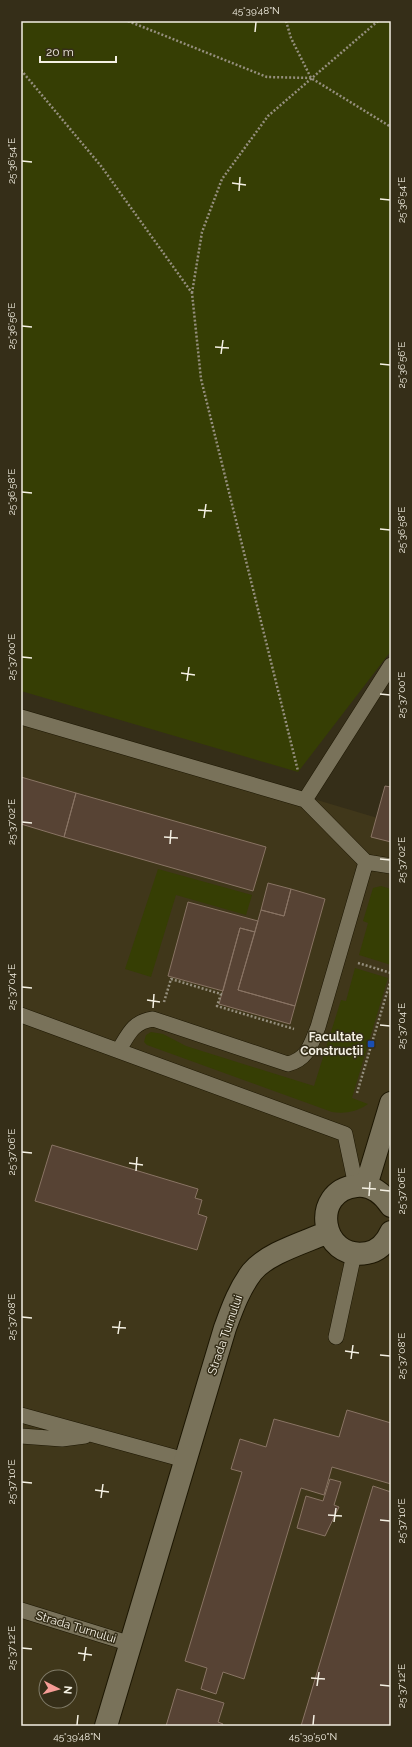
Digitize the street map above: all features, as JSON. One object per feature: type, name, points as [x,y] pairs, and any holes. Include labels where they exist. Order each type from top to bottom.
[{"type":"street","points":[[361,1186],[391,1103]]},
{"type":"street","points":[[390,1237],[377,1249],[369,1253],[354,1254],[338,1246],[328,1232],[326,1222],[330,1202],[337,1194],[346,1188],[361,1186],[377,1190],[385,1197],[391,1206]]},
{"type":"street","name":"Strada Turnului","points":[[106,1726],[225,1328],[239,1291],[252,1272],[261,1264],[279,1253],[328,1232]]},
{"type":"lane","points":[[306,800],[391,665]]},
{"type":"lane","points":[[21,717],[306,800],[366,862],[391,866]]},
{"type":"lane","points":[[119,1050],[131,1029],[142,1020],[153,1019],[288,1064],[298,1062],[311,1045],[318,1027],[366,862]]},
{"type":"lane","points":[[21,1015],[345,1134],[361,1186]]},
{"type":"lane","points":[[336,1338],[354,1254]]},
{"type":"lane","points":[[21,1415],[185,1460]]},
{"type":"lane","points":[[21,1436],[62,1439],[92,1435]]},
{"type":"lane","name":"Strada Turnului","points":[[21,1610],[131,1644]]},
{"type":"path","points":[[128,21],[267,77],[311,78],[391,127]]},
{"type":"path","points":[[286,21],[291,38],[311,78]]},
{"type":"path","points":[[306,800],[201,379],[192,293],[202,232],[222,179],[268,116],[378,21]]},
{"type":"path","points":[[21,70],[101,166],[192,293]]},
{"type":"path","points":[[158,1021],[170,979],[221,994],[217,1006],[294,1029]]},
{"type":"path","points":[[356,1093],[391,979]]},
{"type":"shaded area","points":[[21,712],[391,822],[391,1726],[21,1726]]},
{"type":"green space","points":[[21,21],[391,21],[391,651],[298,772],[21,691]]},
{"type":"green space","points":[[158,869],[252,895],[246,915],[176,895],[151,977],[125,969]]},
{"type":"green space","points":[[381,886],[391,889],[391,965],[359,955],[368,923],[363,921],[373,888]]},
{"type":"green space","points":[[355,968],[388,978],[352,1098],[368,1104],[355,1111],[341,1113],[332,1112],[147,1045],[144,1042],[146,1035],[151,1032],[163,1034],[186,1046],[314,1086],[341,1000],[346,1001]]},
{"type":"building","points":[[21,777],[76,793],[64,837],[21,824]]},
{"type":"building","points":[[385,786],[391,787],[391,842],[371,837]]},
{"type":"building","points":[[76,793],[266,847],[253,891],[64,837]]},
{"type":"building","points":[[268,883],[291,889],[284,916],[261,910]]},
{"type":"building","points":[[291,889],[325,899],[295,1006],[238,990],[261,910],[284,916]]},
{"type":"building","points":[[188,902],[258,921],[255,932],[240,928],[223,991],[168,976]]},
{"type":"building","points":[[240,928],[255,932],[238,990],[295,1006],[290,1024],[219,1004]]},
{"type":"building","points":[[52,1145],[198,1189],[195,1198],[202,1200],[198,1214],[207,1217],[197,1250],[35,1201]]},
{"type":"building","points":[[347,1410],[391,1423],[391,1484],[332,1467],[324,1495],[301,1488],[244,1679],[223,1672],[216,1694],[201,1689],[207,1668],[185,1661],[242,1472],[231,1469],[240,1439],[266,1447],[274,1419],[339,1437]]},
{"type":"building","points":[[330,1479],[341,1482],[334,1505],[339,1507],[325,1536],[297,1528],[306,1496],[323,1501]]},
{"type":"building","points":[[373,1486],[391,1492],[391,1726],[301,1726]]},
{"type":"building","points":[[177,1689],[224,1703],[218,1722],[223,1724],[222,1726],[166,1726]]},
{"type":"place","name":"Facultate Construcții","points":[[371,1044]]}]
